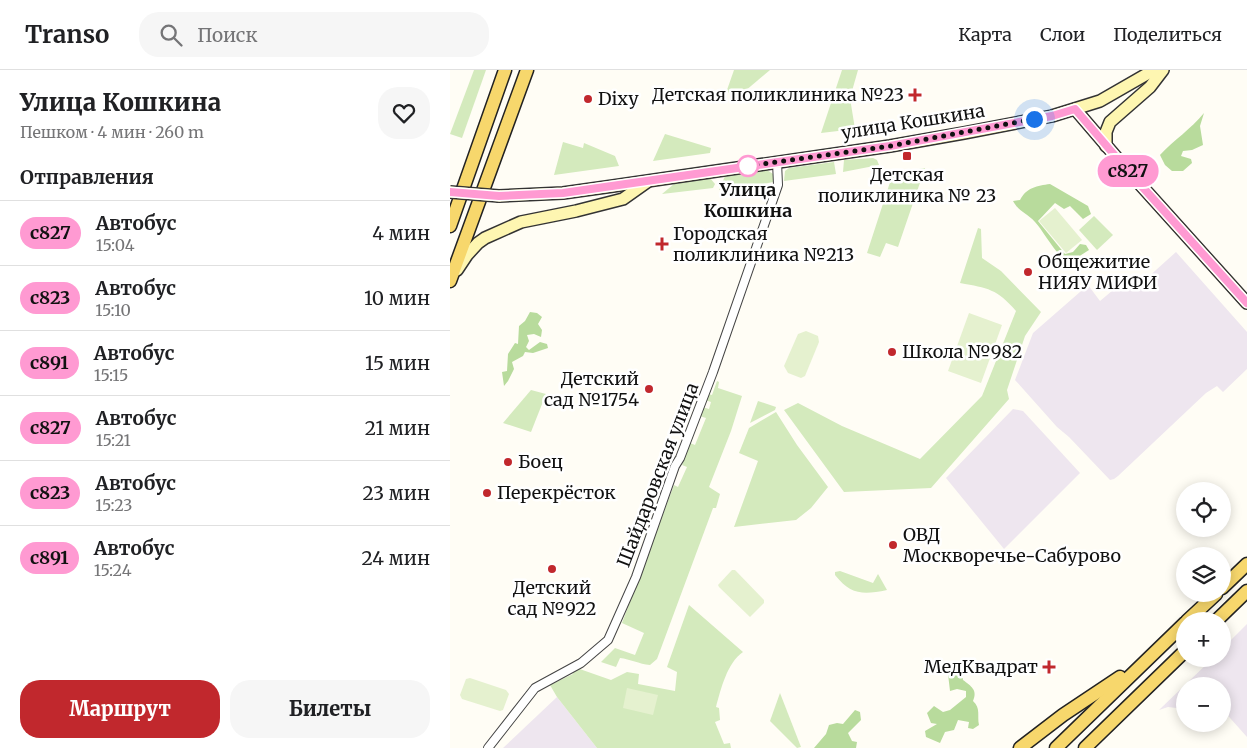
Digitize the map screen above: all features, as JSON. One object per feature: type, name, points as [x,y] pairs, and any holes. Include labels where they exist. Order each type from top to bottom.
[{"type":"main road","points":[[450,226],[505,70]]},
{"type":"main road","points":[[451,279],[527,70]]},
{"type":"main road","name":"улица Кошкина","points":[[450,192],[499,196],[563,193],[941,137],[1052,116],[1075,109],[1100,101],[1154,70]]},
{"type":"main road","points":[[1106,146],[1106,132],[1110,122],[1150,87],[1163,70]]},
{"type":"main road","points":[[1089,125],[1092,113],[1100,101]]},
{"type":"main road","points":[[1075,109],[1247,303]]},
{"type":"main road","points":[[451,279],[467,255],[485,238],[521,222],[623,199],[650,180]]},
{"type":"main road","points":[[1231,579],[1247,564]]},
{"type":"main road","points":[[1225,612],[1247,591]]},
{"type":"main road","points":[[1197,612],[1207,602]]},
{"type":"main road","points":[[1056,748],[1176,631]]},
{"type":"main road","points":[[1020,748],[1037,734],[1150,656]]},
{"type":"main road","points":[[1087,748],[1176,660]]},
{"type":"street","name":"Шайдаровская улица","points":[[488,748],[535,688],[581,664],[608,640],[614,629],[636,577],[675,466],[680,458],[722,345],[778,185],[777,162]]},
{"type":"shaded area","points":[[1176,252],[1247,332],[1247,369],[1223,392],[1217,386],[1206,393],[1118,476],[1110,480],[1057,427],[1015,380],[1033,333],[1088,285],[1100,301],[1125,280],[1136,288]]},
{"type":"shaded area","points":[[1013,409],[1023,411],[1080,473],[1004,549],[946,478]]},
{"type":"shaded area","points":[[1247,624],[1247,737],[1231,719],[1231,677],[1193,677],[1204,667],[1231,667],[1231,640]]},
{"type":"shaded area","points":[[1176,694],[1176,708],[1168,707],[1159,710]]},
{"type":"shaded area","points":[[557,697],[597,748],[503,748]]},
{"type":"green space","points":[[474,70],[486,70],[462,138],[450,134]]},
{"type":"green space","points":[[734,70],[770,70],[738,97],[727,90]]},
{"type":"green space","points":[[842,70],[858,70],[850,98],[855,129],[821,133]]},
{"type":"green space","points":[[1204,113],[1200,126],[1203,145],[1192,150],[1183,151],[1181,156],[1191,159],[1192,163],[1183,171],[1172,171],[1165,165],[1160,155]]},
{"type":"green space","points":[[665,134],[711,148],[710,153],[653,161]]},
{"type":"green space","points":[[563,142],[583,148],[584,143],[615,156],[619,166],[554,175]]},
{"type":"green space","points":[[873,158],[877,160],[879,165],[843,172],[844,160]]},
{"type":"green space","points":[[834,162],[836,174],[784,181],[785,171],[789,168]]},
{"type":"green space","points":[[925,168],[898,247],[886,243],[880,257],[867,253],[893,173]]},
{"type":"green space","points":[[767,170],[773,174],[773,182],[737,189],[719,190],[725,176]]},
{"type":"green space","points":[[710,178],[715,184],[713,188],[662,194],[674,184]]},
{"type":"green space","points":[[1050,184],[1088,206],[1091,214],[1083,219],[1070,206],[1064,209],[1055,203],[1038,221],[1065,254],[1073,252],[1080,244],[1086,245],[1089,250],[1078,257],[1077,267],[1071,265],[1059,255],[1035,222],[1018,208],[1013,201],[1020,200],[1026,192],[1033,188]]},
{"type":"green space","points":[[1055,208],[1082,240],[1066,253],[1039,221]]},
{"type":"green space","points":[[1094,216],[1113,235],[1097,250],[1079,230]]},
{"type":"green space","points":[[978,228],[981,229],[982,258],[1001,271],[1041,312],[1025,336],[1007,390],[1009,399],[931,488],[844,492],[784,410],[798,403],[842,426],[920,459],[982,396],[1016,311],[1003,298],[991,291],[978,286],[960,283]]},
{"type":"green space","points":[[530,312],[537,313],[542,317],[538,324],[542,330],[541,337],[534,334],[527,335],[529,341],[526,347],[529,350],[540,342],[547,344],[548,348],[533,353],[525,352],[523,356],[512,362],[514,369],[504,386],[502,372],[507,371],[508,354],[515,343],[518,344],[519,326],[525,321]]},
{"type":"green space","points":[[969,313],[1002,325],[981,383],[948,371]]},
{"type":"green space","points":[[806,331],[818,336],[819,342],[805,376],[801,378],[788,373],[784,366],[798,334]]},
{"type":"green space","points":[[717,381],[719,382],[718,388],[742,396],[731,431],[709,487],[720,494],[716,508],[713,508],[657,659],[650,665],[620,658],[616,667],[601,662],[615,648],[635,655],[644,633],[622,623],[674,485],[678,487],[687,467],[682,465],[690,443],[695,445],[706,418],[696,415],[699,406],[709,409],[711,402],[702,399],[705,393],[712,395]]},
{"type":"green space","points":[[531,390],[546,394],[531,432],[503,423]]},
{"type":"green space","points":[[758,401],[776,407],[775,410],[750,423]]},
{"type":"green space","points":[[776,412],[797,445],[828,487],[811,508],[796,520],[734,527],[758,461],[739,453],[749,428]]},
{"type":"green space","points":[[732,570],[735,570],[764,600],[764,603],[750,617],[718,585]]},
{"type":"green space","points":[[840,571],[873,583],[878,574],[887,590],[864,593],[852,590],[835,575],[835,572]]},
{"type":"green space","points":[[689,605],[743,652],[729,669],[716,707],[719,708],[720,720],[715,722],[724,744],[730,743],[731,748],[597,748],[557,697],[550,685],[573,674],[571,671],[574,667],[611,680],[627,672],[639,674],[638,684],[675,691],[677,672],[667,667]]},
{"type":"green space","points":[[957,671],[962,673],[963,680],[974,691],[973,701],[978,709],[979,725],[973,729],[968,728],[969,722],[958,720],[954,730],[945,732],[940,743],[926,737],[925,731],[937,724],[931,723],[927,713],[934,706],[943,712],[950,710],[966,697],[966,691],[957,689],[950,691],[948,674]]},
{"type":"green space","points":[[470,678],[506,690],[509,694],[503,710],[500,711],[462,699],[460,695],[466,679]]},
{"type":"green space","points":[[627,688],[658,695],[653,715],[623,708]]},
{"type":"green space","points":[[780,693],[801,747],[797,748],[770,721]]},
{"type":"green space","points":[[855,710],[860,712],[861,720],[848,733],[852,741],[857,742],[856,748],[814,748],[826,734],[829,725],[843,724]]},
{"type":"bus line","name":"с827","points":[[450,192],[499,196],[563,193],[890,146],[1052,116],[1075,109],[1247,303]]},
{"type":"place","name":"Детская поликлиника №23","points":[[915,95]]},
{"type":"place","name":"Dixy","points":[[588,99]]},
{"type":"place","name":"Детская поликлиника № 23","points":[[907,156]]},
{"type":"place","name":"Улица Кошкина","points":[[748,166]]},
{"type":"place","name":"Городская поликлиника №213","points":[[662,244]]},
{"type":"place","name":"Общежитие НИЯУ МИФИ","points":[[1028,272]]},
{"type":"place","name":"Школа №982","points":[[892,352]]},
{"type":"place","name":"Детский сад №1754","points":[[649,389]]},
{"type":"place","name":"Боец","points":[[508,462]]},
{"type":"place","name":"Перекрёсток","points":[[487,493]]},
{"type":"place","name":"ОВД Москворечье-Сабурово","points":[[893,545]]},
{"type":"place","name":"Детский сад №922","points":[[552,569]]},
{"type":"place","name":"МедКвадрат","points":[[1049,667]]},
{"type":"route","points":[[748,166],[890,146],[1034,119]]}]
